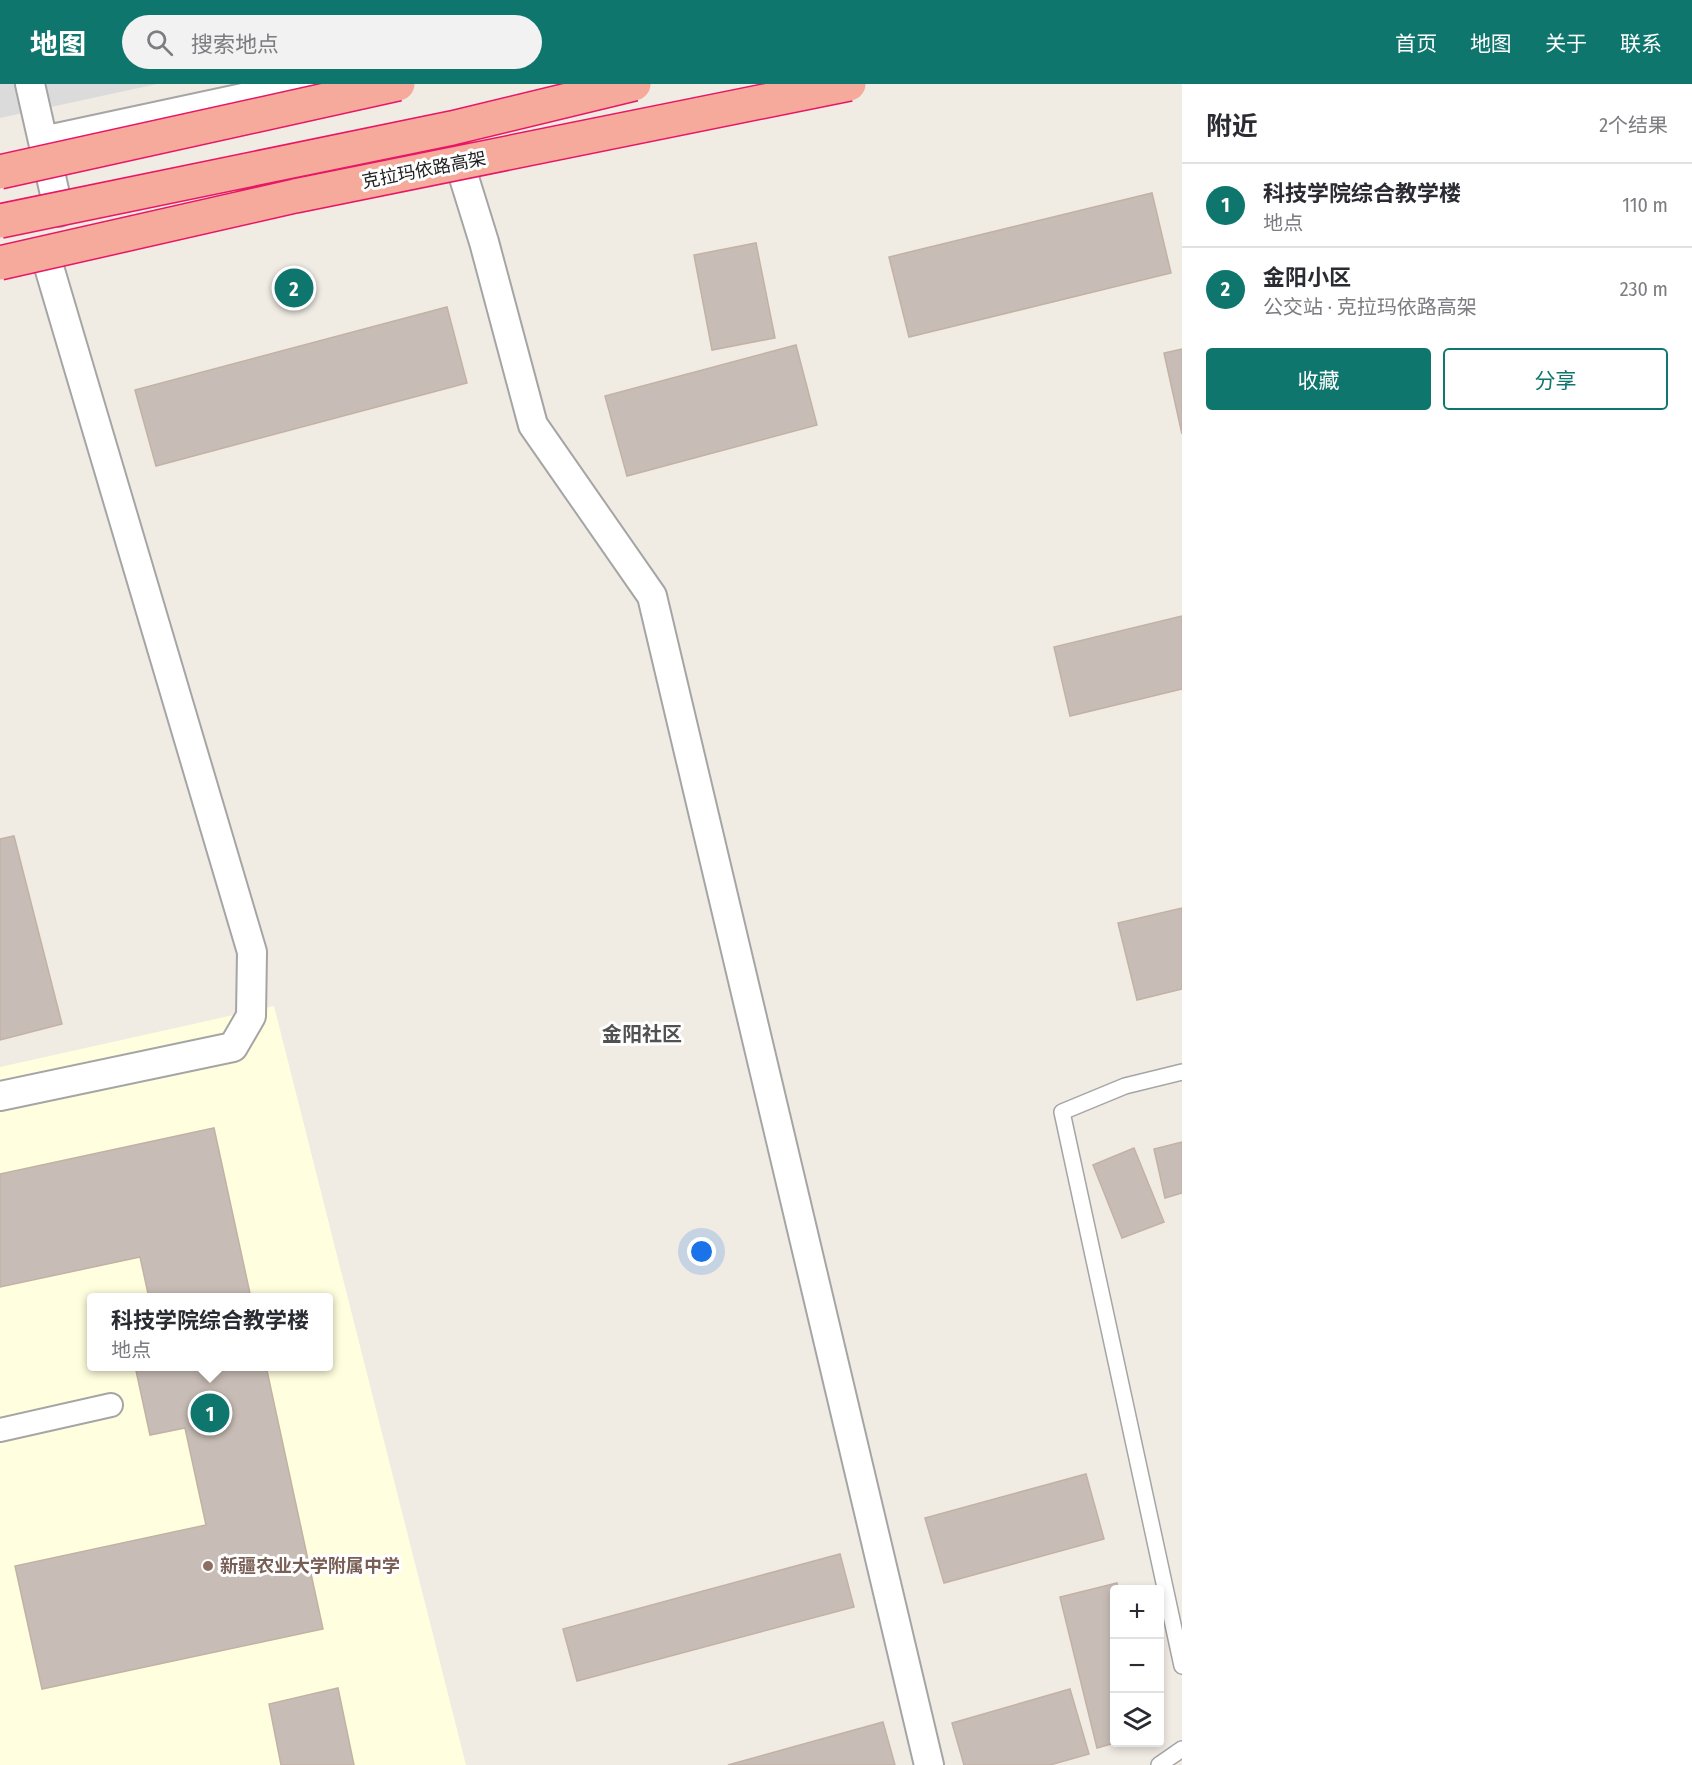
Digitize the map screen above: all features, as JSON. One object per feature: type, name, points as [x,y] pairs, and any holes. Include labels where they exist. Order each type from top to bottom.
[{"type":"highway","points":[[0,172],[398,84]]},
{"type":"highway","name":"克拉玛依路高架","points":[[0,221],[452,128],[634,84]]},
{"type":"highway","name":"克拉玛依路高架","points":[[0,263],[295,196],[849,84]]},
{"type":"street","points":[[30,84],[58,212]]},
{"type":"street","points":[[43,141],[308,84]]},
{"type":"street","points":[[461,168],[484,242],[533,425],[652,596],[929,1765]]},
{"type":"street","points":[[0,1096],[233,1047],[251,1016],[252,952],[50,267]]},
{"type":"street","points":[[0,1430],[111,1406]]},
{"type":"lane","points":[[1182,1072],[1125,1086],[1062,1112],[1182,1666]]},
{"type":"lane","points":[[1159,1765],[1182,1749]]},
{"type":"shaded area","points":[[0,84],[157,84],[0,118]]},
{"type":"shaded area","name":"新疆农业大学附属中学","points":[[274,1006],[466,1765],[0,1765],[0,1067]]},
{"type":"building","points":[[1152,193],[1171,273],[909,337],[889,257]]},
{"type":"building","points":[[756,243],[775,338],[712,350],[694,255]]},
{"type":"building","points":[[447,307],[467,383],[156,466],[135,390]]},
{"type":"building","points":[[796,345],[817,425],[627,476],[605,396]]},
{"type":"building","points":[[1182,349],[1182,434],[1164,353]]},
{"type":"building","points":[[1182,616],[1182,689],[1070,716],[1054,647]]},
{"type":"building","points":[[14,836],[62,1024],[0,1040],[0,839]]},
{"type":"building","points":[[1182,908],[1182,989],[1137,1000],[1118,923]]},
{"type":"building","points":[[214,1128],[250,1293],[148,1293],[140,1257],[0,1287],[0,1174]]},
{"type":"building","points":[[1182,1142],[1182,1193],[1165,1198],[1154,1149]]},
{"type":"building","points":[[1134,1148],[1164,1222],[1122,1238],[1093,1165]]},
{"type":"building","points":[[136,1371],[267,1371],[323,1629],[42,1689],[15,1566],[206,1525],[185,1428],[150,1435]]},
{"type":"building","points":[[1086,1474],[1104,1539],[944,1583],[925,1518]]},
{"type":"building","points":[[840,1554],[854,1607],[577,1681],[563,1629]]},
{"type":"building","points":[[1117,1583],[1117,1585],[1110,1585],[1110,1744],[1097,1748],[1060,1597]]},
{"type":"building","points":[[338,1688],[354,1765],[281,1765],[269,1704]]},
{"type":"building","points":[[1070,1689],[1089,1754],[1050,1765],[964,1765],[952,1723]]},
{"type":"building","points":[[883,1722],[895,1765],[728,1765]]},
{"type":"place","name":"金阳小区","points":[[294,288]]},
{"type":"place","name":"科技学院综合教学楼","points":[[210,1413]]},
{"type":"place","name":"新疆农业大学附属中学","points":[[208,1566]]},
{"type":"district","name":"金阳社区","points":[[642,1034]]}]
